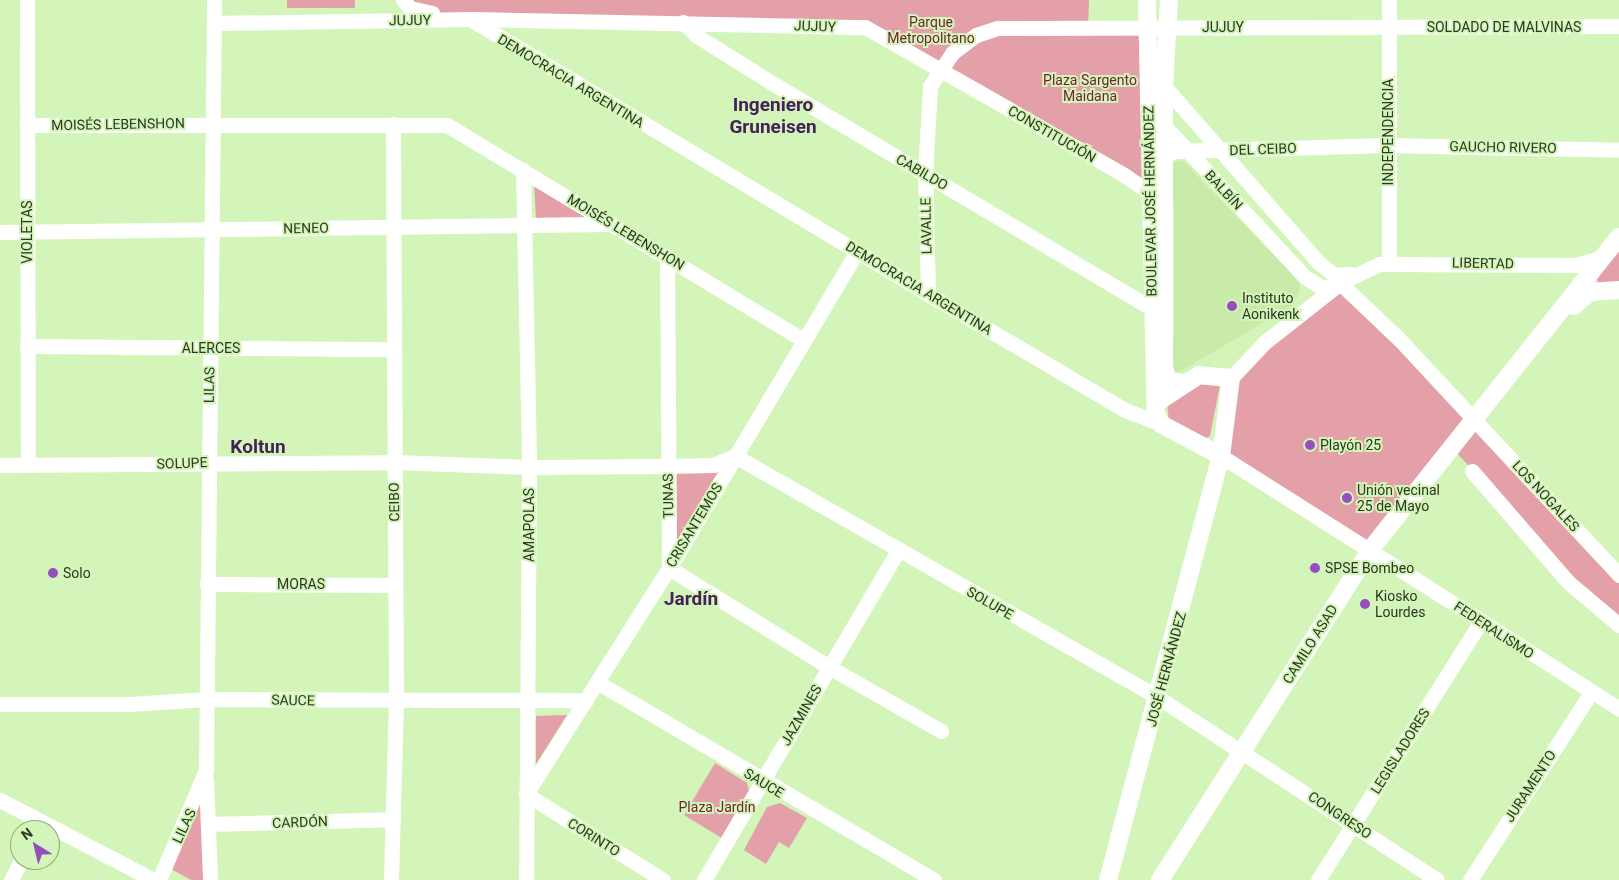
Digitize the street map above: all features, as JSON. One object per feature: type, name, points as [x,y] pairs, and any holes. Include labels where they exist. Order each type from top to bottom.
[{"type":"street","name":"VIOLETAS","points":[[27,0],[28,464]]},
{"type":"street","name":"LILAS","points":[[210,880],[206,770],[207,462],[210,348],[210,123],[214,0]]},
{"type":"street","points":[[403,0],[418,11],[472,19]]},
{"type":"street","name":"BOULEVAR JOSÉ HERNÁNDEZ","points":[[1147,0],[1150,170],[1157,198]]},
{"type":"street","name":"BOULEVAR JOSÉ HERNÁNDEZ","points":[[1162,424],[1156,403],[1158,312],[1157,198],[1166,152],[1164,86],[1165,43],[1170,27],[1169,0]]},
{"type":"street","name":"INDEPENDENCIA","points":[[1388,0],[1387,145],[1389,264]]},
{"type":"street","name":"JUJUY","points":[[214,23],[472,19],[865,27],[938,70],[969,38],[997,28],[1389,28]]},
{"type":"street","name":"DEMOCRACIA ARGENTINA","points":[[472,19],[857,252],[1124,410],[1162,424],[1221,456],[1370,550]]},
{"type":"street","name":"CABILDO","points":[[683,22],[697,36],[772,83],[1158,312]]},
{"type":"street","name":"SOLDADO DE MALVINAS","points":[[1389,28],[1619,26]]},
{"type":"street","name":"LAVALLE","points":[[928,294],[925,174],[928,96],[938,70]]},
{"type":"street","name":"CONSTITUCIÓN","points":[[938,70],[1124,175],[1157,198]]},
{"type":"street","name":"BALBÍN","points":[[1164,86],[1218,150],[1318,262]]},
{"type":"street","name":"BALBÍN","points":[[1149,100],[1165,127],[1306,277]]},
{"type":"street","name":"MOISÉS LEBENSHON","points":[[27,125],[210,123],[447,125],[804,340]]},
{"type":"street","name":"CEIBO","points":[[391,880],[396,702],[393,124]]},
{"type":"street","name":"GAUCHO RIVERO","points":[[1387,145],[1619,150]]},
{"type":"street","name":"DEL CEIBO","points":[[1166,152],[1387,145]]},
{"type":"street","points":[[1150,170],[1156,155],[1166,152]]},
{"type":"street","name":"AMAPOLAS","points":[[523,170],[526,225],[530,700],[526,794],[526,880]]},
{"type":"street","name":"NENEO","points":[[0,232],[611,224]]},
{"type":"street","points":[[1549,327],[1582,270],[1600,258],[1619,237]]},
{"type":"street","name":"CRISANTEMOS","points":[[526,794],[669,568],[857,252]]},
{"type":"street","name":"TUNAS","points":[[667,256],[669,568]]},
{"type":"street","points":[[1318,262],[1334,275],[1359,272]]},
{"type":"street","points":[[1318,262],[1331,289]]},
{"type":"street","name":"LIBERTAD","points":[[1359,272],[1389,264],[1582,270]]},
{"type":"street","points":[[1582,270],[1612,291]]},
{"type":"street","points":[[1124,410],[1135,410],[1156,403],[1182,383],[1210,373],[1231,378],[1264,342],[1331,289],[1359,272]]},
{"type":"street","points":[[1306,277],[1331,289],[1473,418]]},
{"type":"street","points":[[1306,277],[1312,294],[1309,307]]},
{"type":"street","points":[[1549,327],[1587,294],[1612,291]]},
{"type":"street","name":"BOULEVAR JOSÉ HERNÁNDEZ","points":[[1158,312],[1165,374],[1170,384],[1182,383]]},
{"type":"street","name":"CAMILO ASAD","points":[[1160,880],[1370,550],[1473,418],[1549,327]]},
{"type":"street","name":"ALERCES","points":[[27,346],[394,349]]},
{"type":"street","name":"JOSÉ HERNÁNDEZ","points":[[1108,880],[1159,698],[1221,456],[1231,378]]},
{"type":"street","name":"LOS NOGALES","points":[[1473,418],[1619,575]]},
{"type":"street","name":"SOLUPE","points":[[0,465],[394,462],[529,467],[667,466],[713,465],[735,456],[1159,698],[1243,750]]},
{"type":"street","points":[[1472,471],[1568,582],[1619,625]]},
{"type":"street","name":"JAZMINES","points":[[704,880],[898,550]]},
{"type":"street","name":"FEDERALISMO","points":[[1370,550],[1619,709]]},
{"type":"street","points":[[669,568],[829,667],[941,731]]},
{"type":"street","name":"MORAS","points":[[207,584],[395,585]]},
{"type":"street","name":"LEGISLADORES","points":[[1318,880],[1481,621]]},
{"type":"street","name":"SAUCE","points":[[597,682],[762,782],[934,880]]},
{"type":"street","name":"JURAMENTO","points":[[1470,880],[1591,692]]},
{"type":"street","name":"SAUCE","points":[[0,704],[129,704],[207,699],[396,702],[586,700]]},
{"type":"street","name":"CONGRESO","points":[[1243,750],[1437,880]]},
{"type":"street","name":"LILAS","points":[[159,880],[206,770]]},
{"type":"street","name":"CORINTO","points":[[526,794],[663,880]]},
{"type":"street","points":[[0,800],[29,820]]},
{"type":"street","name":"CARDÓN","points":[[208,824],[393,819]]},
{"type":"street","points":[[60,836],[154,880]]},
{"type":"shaded area","points":[[1182,160],[1300,282],[1300,289],[1292,306],[1177,373],[1170,369],[1170,337],[1174,337],[1174,204],[1169,204],[1169,179],[1173,163]]},
{"type":"green space","points":[[287,0],[355,0],[355,8],[287,8]]},
{"type":"green space","points":[[403,0],[1089,0],[1088,29],[1147,29],[1150,194],[865,27],[472,19],[418,11]]},
{"type":"green space","points":[[534,183],[591,217],[536,218]]},
{"type":"green space","points":[[1619,245],[1619,285],[1600,285],[1595,277]]},
{"type":"green space","points":[[1340,283],[1619,575],[1619,625],[1451,447],[1370,550],[1221,456],[1231,378]]},
{"type":"green space","points":[[1197,383],[1220,385],[1210,436],[1200,441],[1169,422],[1167,402]]},
{"type":"green space","points":[[722,467],[674,545],[671,473],[707,473]]},
{"type":"green space","points":[[567,715],[536,764],[536,716]]},
{"type":"green space","name":"Plaza Jardín","points":[[715,763],[747,783],[750,795],[725,840],[684,815]]},
{"type":"green space","points":[[201,800],[204,880],[191,880],[171,869]]},
{"type":"green space","name":"Plaza Jardín","points":[[780,803],[807,818],[789,848],[779,842],[766,864],[744,850],[767,807]]},
{"type":"place","name":"Instituto Aonikenk","points":[[1232,306]]},
{"type":"place","name":"Playón 25","points":[[1310,445]]},
{"type":"place","name":"Unión vecinal 25 de Mayo","points":[[1347,498]]},
{"type":"place","name":"SPSE Bombeo","points":[[1315,568]]},
{"type":"place","name":"Solo","points":[[53,573]]},
{"type":"place","name":"Kiosko Lourdes","points":[[1365,604]]},
{"type":"district","name":"Ingeniero Gruneisen","points":[[773,116]]},
{"type":"district","name":"Koltun","points":[[258,447]]},
{"type":"district","name":"Jardín","points":[[691,599]]},
{"type":"park label","name":"Parque Metropolitano","points":[[931,30]]},
{"type":"park label","name":"Plaza Sargento Maidana","points":[[1090,88]]}]
